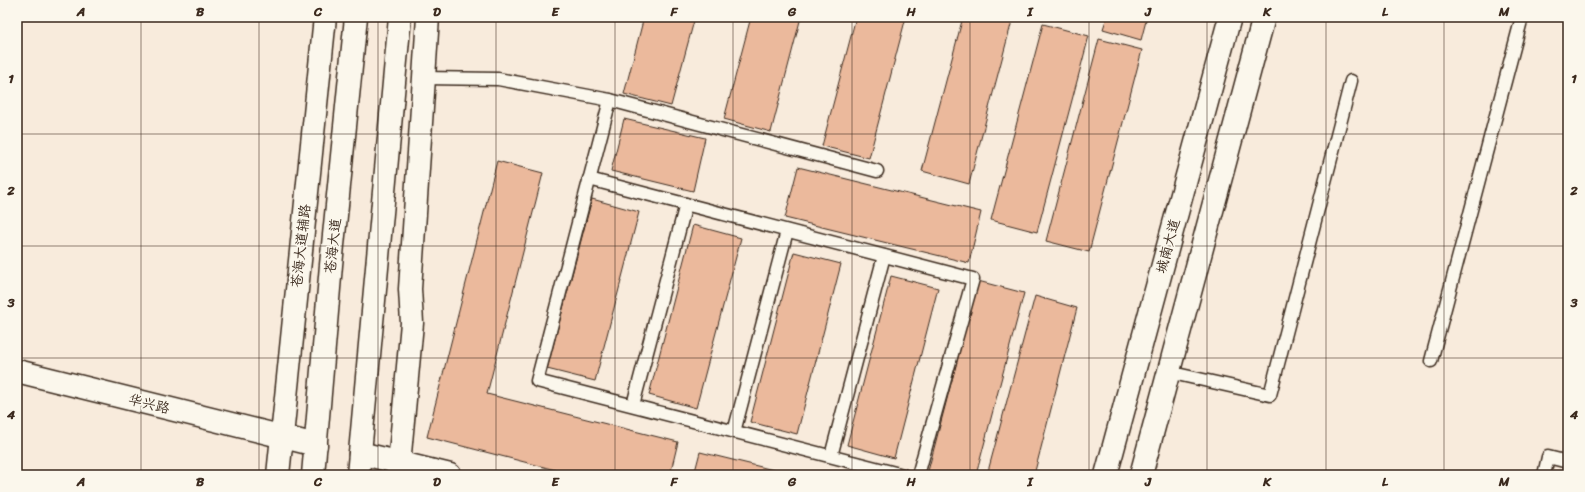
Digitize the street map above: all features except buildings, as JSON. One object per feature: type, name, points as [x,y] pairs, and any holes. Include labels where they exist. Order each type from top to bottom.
[{"type":"main road","name":"苍海大道辅路","points":[[278,475],[325,17]]},
{"type":"main road","name":"苍海大道","points":[[313,475],[331,265],[356,17]]},
{"type":"main road","points":[[358,475],[400,17]]},
{"type":"main road","points":[[398,469],[412,323],[410,289],[428,17]]},
{"type":"main road","name":"城南大道","points":[[1106,475],[1230,17]]},
{"type":"main road","points":[[1141,475],[1264,17]]},
{"type":"main road","name":"华兴路","points":[[17,371],[316,445]]},
{"type":"main road","points":[[360,453],[398,469],[450,475]]},
{"type":"lane","points":[[1430,361],[1522,17]]},
{"type":"lane","points":[[423,78],[498,79],[610,100],[877,171]]},
{"type":"lane","points":[[1168,372],[1270,395],[1351,81]]},
{"type":"lane","points":[[610,100],[537,381],[903,475]]},
{"type":"lane","points":[[589,179],[973,279],[918,475]]},
{"type":"lane","points":[[633,405],[686,204]]},
{"type":"lane","points":[[734,432],[787,231]]},
{"type":"lane","points":[[831,456],[884,256]]},
{"type":"lane","points":[[1544,475],[1548,457],[1568,462]]}]
